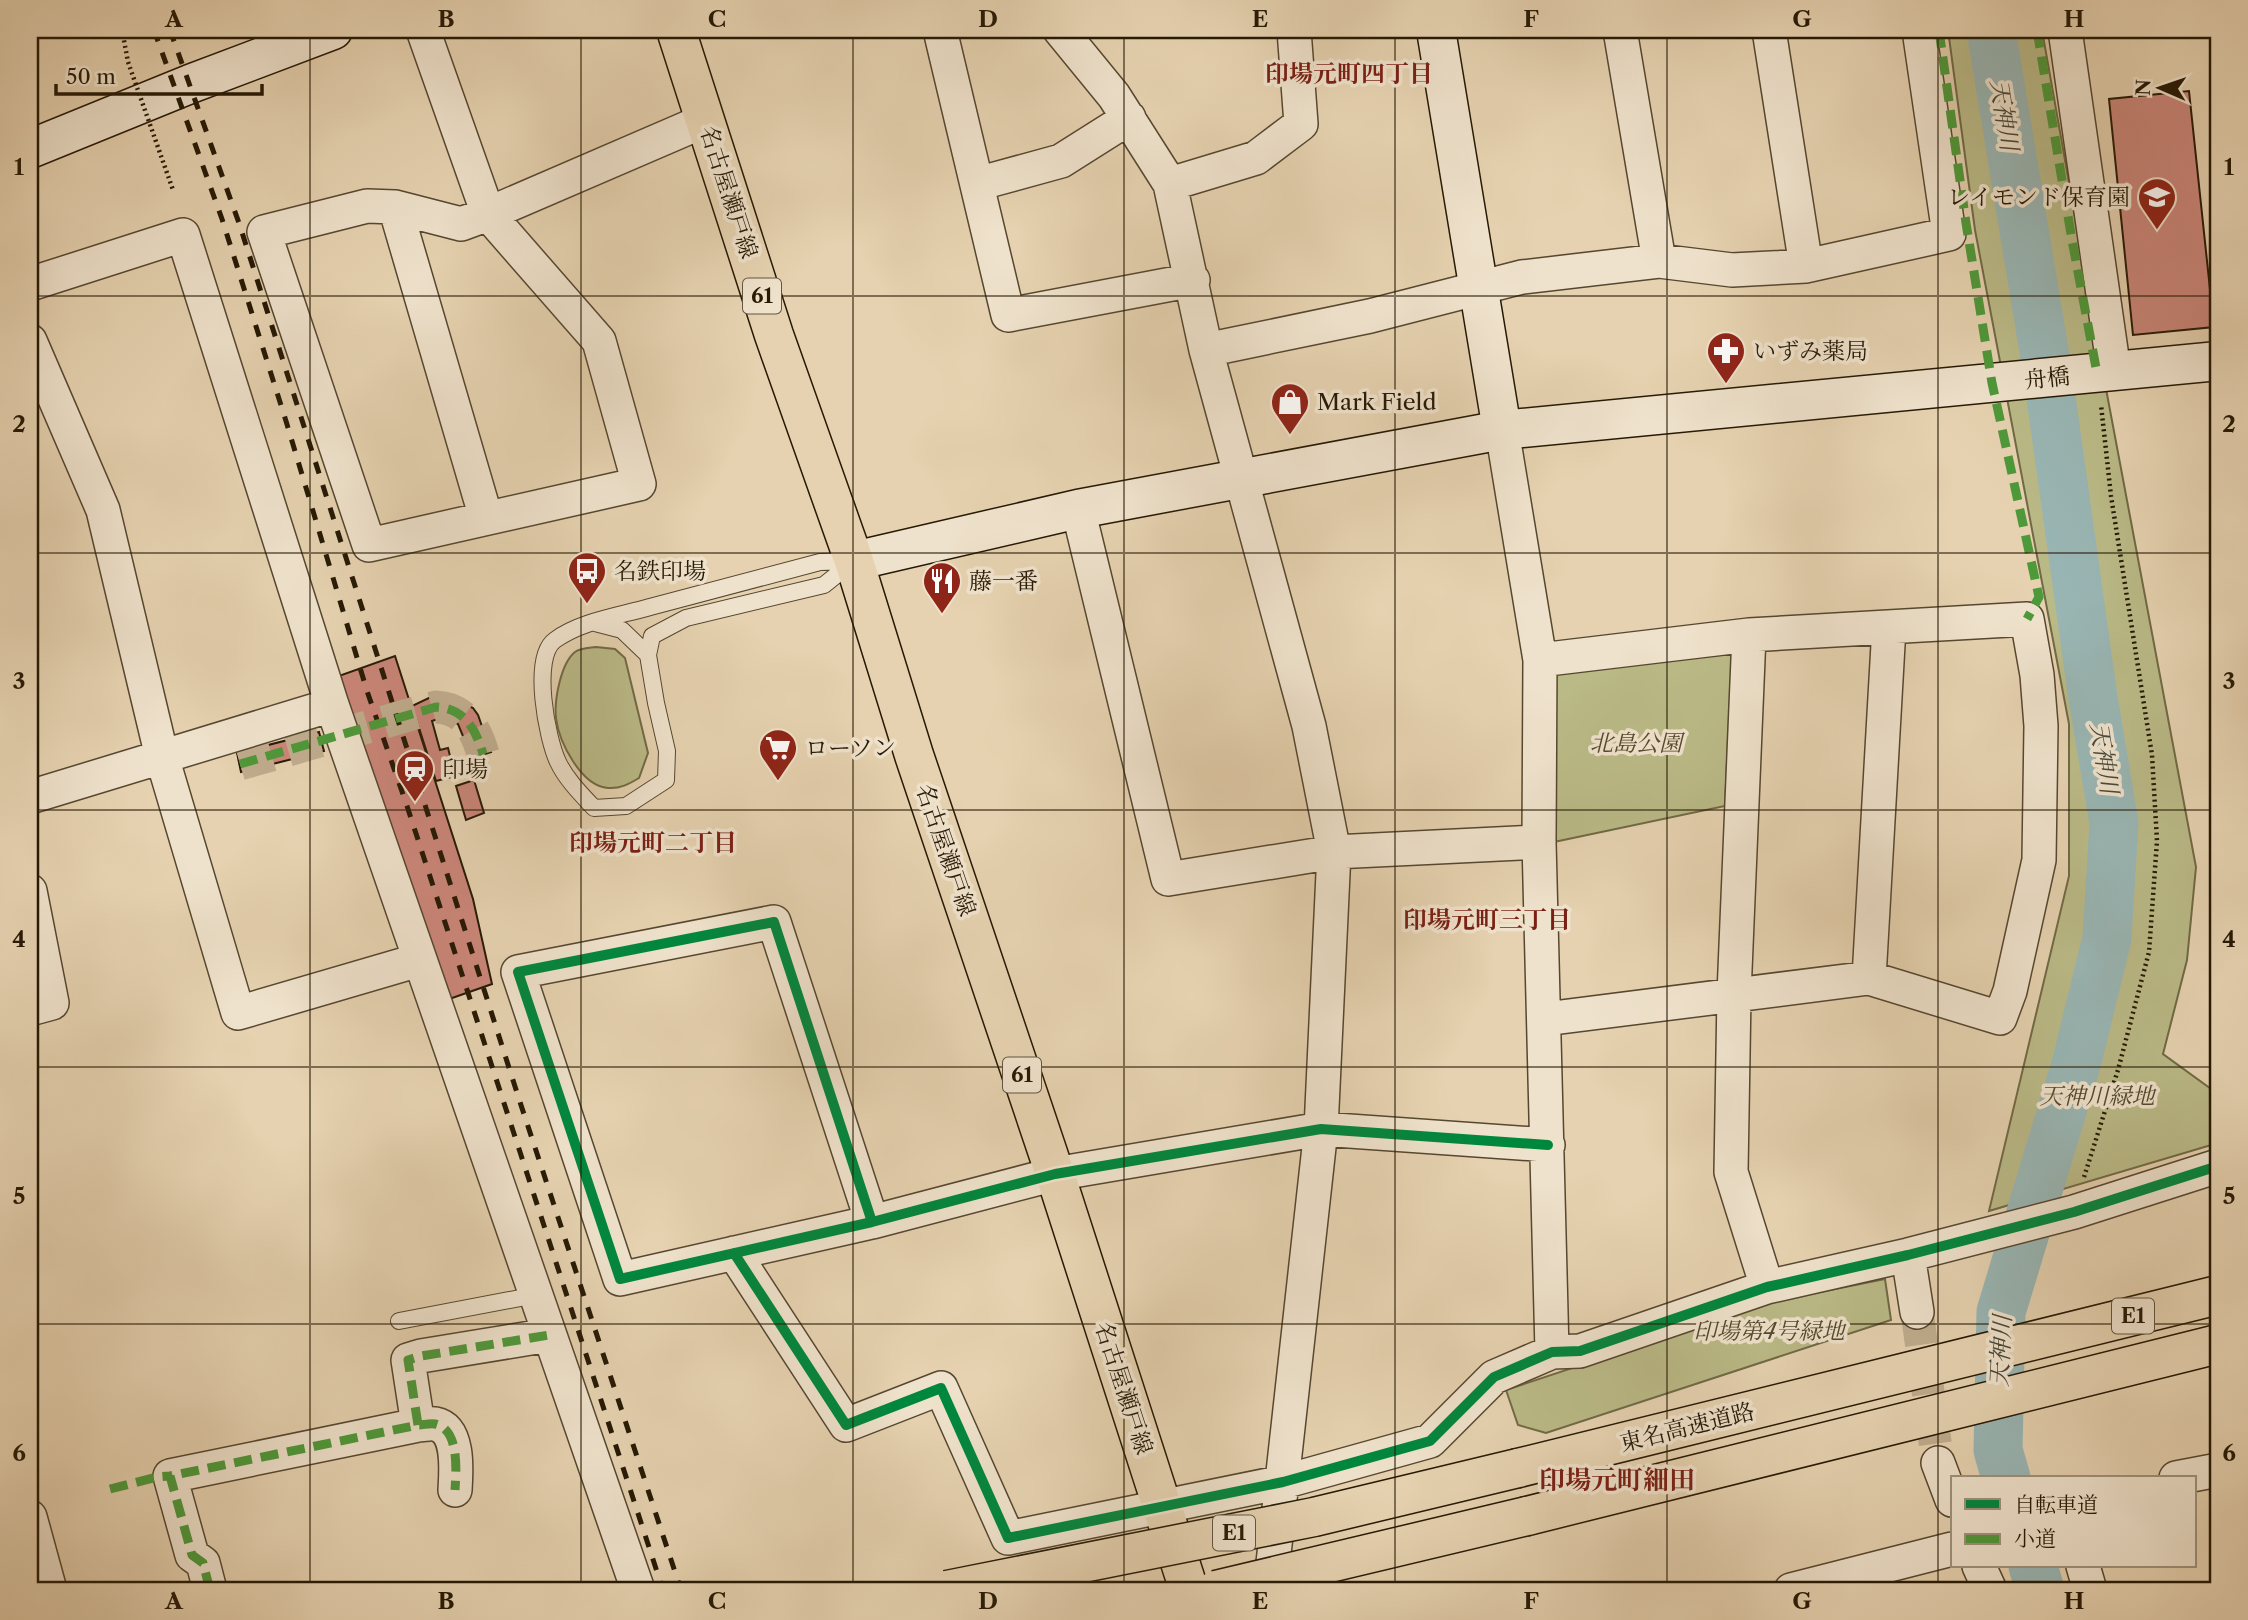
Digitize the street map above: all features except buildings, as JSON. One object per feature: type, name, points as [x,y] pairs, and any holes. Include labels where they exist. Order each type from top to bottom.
[{"type":"main road","name":"名古屋瀬戸線","points":[[676,30],[779,347],[854,561],[914,755],[1055,1174],[1189,1590]]},
{"type":"main road","name":"東名高速道路","points":[[947,1590],[1314,1517],[2218,1295]]},
{"type":"main road","name":"E1","points":[[1216,1590],[2218,1345]]},
{"type":"street","points":[[30,149],[333,30]]},
{"type":"street","points":[[423,30],[488,214],[599,341],[639,484],[369,545],[264,232],[367,205],[396,207],[461,224],[488,214],[706,120]]},
{"type":"street","points":[[940,30],[1008,315],[1193,280]]},
{"type":"street","points":[[1170,184],[1256,158],[1301,124],[1294,30]]},
{"type":"street","points":[[1436,30],[1540,660],[1539,842],[1552,1352]]},
{"type":"street","points":[[1620,30],[1659,261]]},
{"type":"street","points":[[1769,30],[1806,266]]},
{"type":"street","points":[[1206,350],[1370,316],[1522,277],[1659,261],[1732,270],[1806,266],[1949,234],[1919,30]]},
{"type":"street","points":[[2065,30],[2101,372]]},
{"type":"street","points":[[1068,32],[1129,118],[1170,184],[1193,280],[1206,350],[1309,726],[1334,852],[1321,1129],[1270,1590]]},
{"type":"street","points":[[977,184],[1061,161],[1129,118]]},
{"type":"street","points":[[396,207],[486,518]]},
{"type":"street","points":[[30,284],[183,235],[332,705],[638,1590]]},
{"type":"street","points":[[30,341],[103,510],[162,757],[238,1013],[419,960]]},
{"type":"street","name":"舟橋","points":[[854,561],[1078,509],[1502,430],[2218,361]]},
{"type":"street","points":[[1078,509],[1168,879],[1334,852],[1539,842]]},
{"type":"street","points":[[1540,660],[1749,635],[2027,619],[2037,675],[2041,726],[2039,860],[2010,991],[2000,1018],[1869,978],[1545,1019]]},
{"type":"street","points":[[1869,978],[1889,627]]},
{"type":"street","points":[[1749,635],[1734,994],[1731,1172],[1767,1287]]},
{"type":"street","points":[[30,797],[332,705]]},
{"type":"street","points":[[30,891],[52,1003],[30,1009]]},
{"type":"street","points":[[872,1222],[774,922],[518,972],[620,1279],[872,1222],[1055,1174],[1321,1129],[1548,1145]]},
{"type":"street","points":[[734,1253],[846,1425],[941,1388],[1008,1538],[1283,1482],[1430,1441],[1494,1377],[1552,1352],[1580,1351],[1767,1287],[1908,1255],[2074,1212],[2218,1166]]},
{"type":"street","points":[[1908,1255],[1917,1312]]},
{"type":"street","points":[[418,1425],[408,1360],[549,1335]]},
{"type":"street","points":[[210,1590],[203,1563],[192,1555],[170,1476],[418,1425],[436,1424],[444,1429],[454,1447],[455,1490]]},
{"type":"street","points":[[1938,1463],[1951,1497]]},
{"type":"street","points":[[2186,1476],[2218,1470]]},
{"type":"street","points":[[30,1517],[50,1590]]},
{"type":"street","points":[[1803,1589],[1951,1549]]},
{"type":"street","points":[[1980,1568],[1990,1590]]},
{"type":"street","points":[[2084,1568],[2090,1590]]},
{"type":"lane","points":[[854,561],[824,585],[686,618],[652,636],[648,655],[667,751],[666,780],[626,806],[594,808],[578,791],[558,762],[548,726],[543,695],[544,654],[552,641],[593,622],[820,562],[854,561]]},
{"type":"lane","points":[[593,622],[622,630],[648,655]]},
{"type":"lane","points":[[399,1321],[536,1295]]},
{"type":"path","points":[[123,35],[128,62],[173,190]]},
{"type":"path","points":[[2074,1212],[2118,1070],[2149,952],[2157,841],[2152,755],[2111,496],[2101,372]]},
{"type":"green space","name":"天神川緑地","points":[[1948,30],[2042,30],[2097,341],[2196,867],[2187,960],[2163,1054],[2218,1094],[2218,1143],[1989,1211],[2069,876],[2069,724],[1975,230]]},
{"type":"green space","points":[[596,647],[615,649],[625,658],[648,753],[639,778],[617,788],[598,785],[580,771],[562,739],[556,718],[557,692],[566,664],[575,652]]},
{"type":"green space","name":"北島公園","points":[[1732,654],[1725,806],[1554,842],[1553,670]]},
{"type":"green space","name":"印場第4号緑地","points":[[1885,1279],[1891,1320],[1546,1433],[1518,1425],[1506,1390],[1771,1302]]},
{"type":"waterway","name":"天神川","points":[[1991,30],[2047,369],[2093,698],[2114,823],[2107,938],[2077,1061],[2001,1312],[1998,1450],[2005,1476]]},
{"type":"waterway","name":"天神川","points":[[2034,1568],[2040,1590]]},
{"type":"tunnel","points":[[240,764],[436,707],[446,708],[461,716],[477,736],[483,754]]},
{"type":"tunnel","points":[[1917,1312],[1938,1463]]},
{"type":"railway","points":[[154,30],[222,219],[367,691],[663,1590]]},
{"type":"railway","points":[[170,30],[239,223],[519,1099],[681,1590]]},
{"type":"marked path","points":[[1939,30],[1992,383],[2039,597],[2027,619]]},
{"type":"marked path","points":[[2037,30],[2097,373]]},
{"type":"marked path","points":[[240,764],[436,707],[446,708],[461,716],[477,736],[483,754]]},
{"type":"marked path","points":[[418,1425],[408,1360],[549,1335]]},
{"type":"marked path","points":[[210,1590],[203,1563],[192,1555],[170,1476],[433,1424],[443,1428],[453,1442],[456,1463],[455,1490]]},
{"type":"marked path","points":[[110,1489],[170,1476]]},
{"type":"cycle path","points":[[872,1222],[774,922],[518,972],[620,1279],[872,1222],[1055,1174],[1321,1129],[1548,1145]]},
{"type":"cycle path","points":[[734,1253],[846,1425],[941,1388],[1008,1538],[1283,1482],[1430,1441],[1494,1377],[1552,1352],[1580,1351],[1767,1287],[1908,1255],[2074,1212],[2218,1166]]},
{"type":"place","name":"レイモンド保育園","points":[[2157,231]]},
{"type":"place","name":"いずみ薬局","points":[[1726,385]]},
{"type":"place","name":"Mark Field","points":[[1290,436]]},
{"type":"place","name":"名鉄印場","points":[[587,605]]},
{"type":"place","name":"藤一番","points":[[942,615]]},
{"type":"place","name":"ローソン","points":[[778,782]]},
{"type":"place","name":"印場","points":[[415,803]]},
{"type":"district","name":"印場元町四丁目","points":[[1349,74]]},
{"type":"district","name":"印場元町二丁目","points":[[653,843]]},
{"type":"district","name":"印場元町三丁目","points":[[1487,920]]},
{"type":"district","name":"印場元町細田","points":[[1617,1480]]}]
